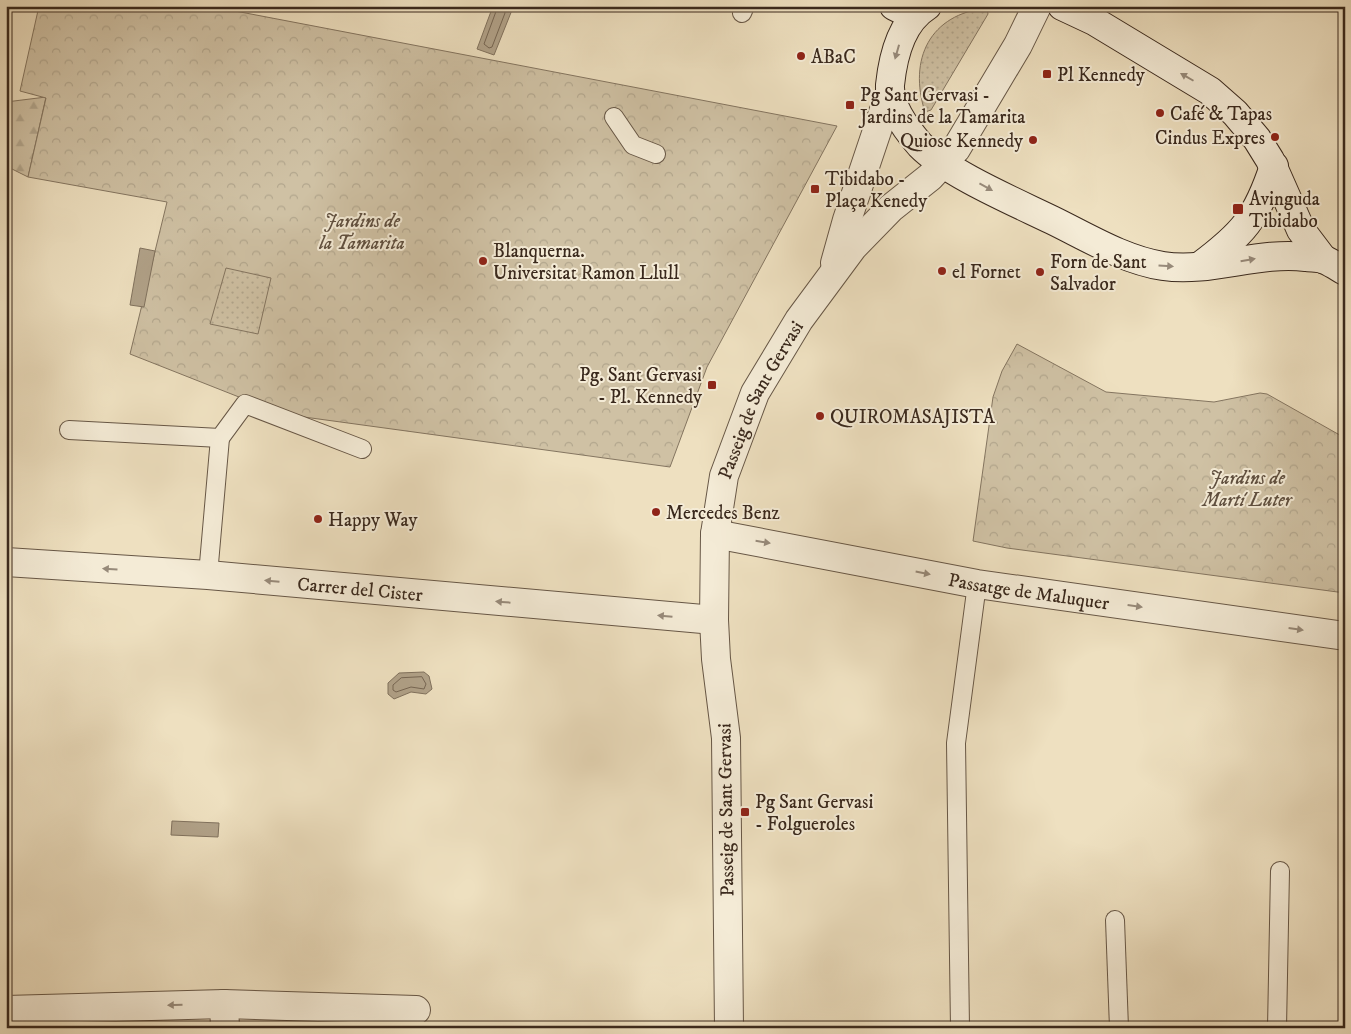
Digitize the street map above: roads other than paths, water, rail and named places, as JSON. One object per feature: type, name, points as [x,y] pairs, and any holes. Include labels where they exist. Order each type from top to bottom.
[{"type":"street","name":"Passeig de Sant Gervasi","points":[[729,1028],[726,738],[716,659],[714,620],[715,534],[724,476],[755,394],[774,359],[853,246],[891,208],[944,163],[966,134],[1018,45],[1037,6]]},
{"type":"street","points":[[1062,6],[1094,21],[1210,90],[1240,119],[1257,139],[1274,166],[1302,230],[1334,265]]},
{"type":"street","points":[[833,272],[847,220],[890,92],[892,69],[900,40],[912,9]]},
{"type":"street","points":[[890,92],[897,112],[920,145],[944,163],[1004,197],[1112,249],[1152,264],[1166,266],[1200,266],[1289,255],[1334,265]]},
{"type":"street","points":[[1200,266],[1237,236],[1254,216],[1274,166]]},
{"type":"street","name":"Passatge de Maluquer","points":[[715,534],[977,584],[1345,636]]},
{"type":"street","name":"Carrer del Cister","points":[[6,562],[208,575],[714,620]]},
{"type":"street","points":[[6,1010],[224,1016],[416,1010]]},
{"type":"lane","points":[[614,117],[633,145],[656,154]]},
{"type":"lane","points":[[208,575],[220,438],[245,404],[362,449]]},
{"type":"lane","points":[[69,430],[220,438]]},
{"type":"lane","points":[[960,1028],[956,743],[977,584]]},
{"type":"lane","points":[[1278,1028],[1280,871]]},
{"type":"lane","points":[[1115,920],[1119,1028]]},
{"type":"water","points":[[493,6],[504,6],[512,10],[494,55],[477,49]]},
{"type":"water","points":[[140,248],[155,251],[144,307],[130,305]]},
{"type":"water","points":[[424,672],[429,676],[432,689],[426,694],[411,692],[394,699],[388,694],[388,683],[399,673]]},
{"type":"water","points":[[172,821],[219,823],[218,837],[171,835]]},
{"type":"place","name":"ABaC","points":[[801,56]]},
{"type":"place","name":"Pl Kennedy","points":[[1047,74]]},
{"type":"place","name":"Pg Sant Gervasi - Jardins de la Tamarita","points":[[850,105]]},
{"type":"place","name":"Café & Tapas","points":[[1160,113]]},
{"type":"place","name":"Cindus Expres","points":[[1275,137]]},
{"type":"place","name":"Quiosc Kennedy","points":[[1033,140]]},
{"type":"place","name":"Tibidabo - Plaça Kenedy","points":[[815,189]]},
{"type":"place","name":"Avinguda Tibidabo","points":[[1238,209]]},
{"type":"place","name":"Blanquerna. Universitat Ramon Llull","points":[[483,261]]},
{"type":"place","name":"el Fornet","points":[[942,271]]},
{"type":"place","name":"Forn de Sant Salvador","points":[[1040,272]]},
{"type":"place","name":"Pg. Sant Gervasi - Pl. Kennedy","points":[[712,385]]},
{"type":"place","name":"QUIROMASAJISTA","points":[[820,416]]},
{"type":"place","name":"Mercedes Benz","points":[[656,512]]},
{"type":"place","name":"Happy Way","points":[[318,519]]},
{"type":"place","name":"Pg Sant Gervasi - Folgueroles","points":[[745,812]]},
{"type":"park label","name":"Jardins de la Tamarita","points":[[362,231]]},
{"type":"park label","name":"Jardins de Martí Luter","points":[[1247,488]]}]
